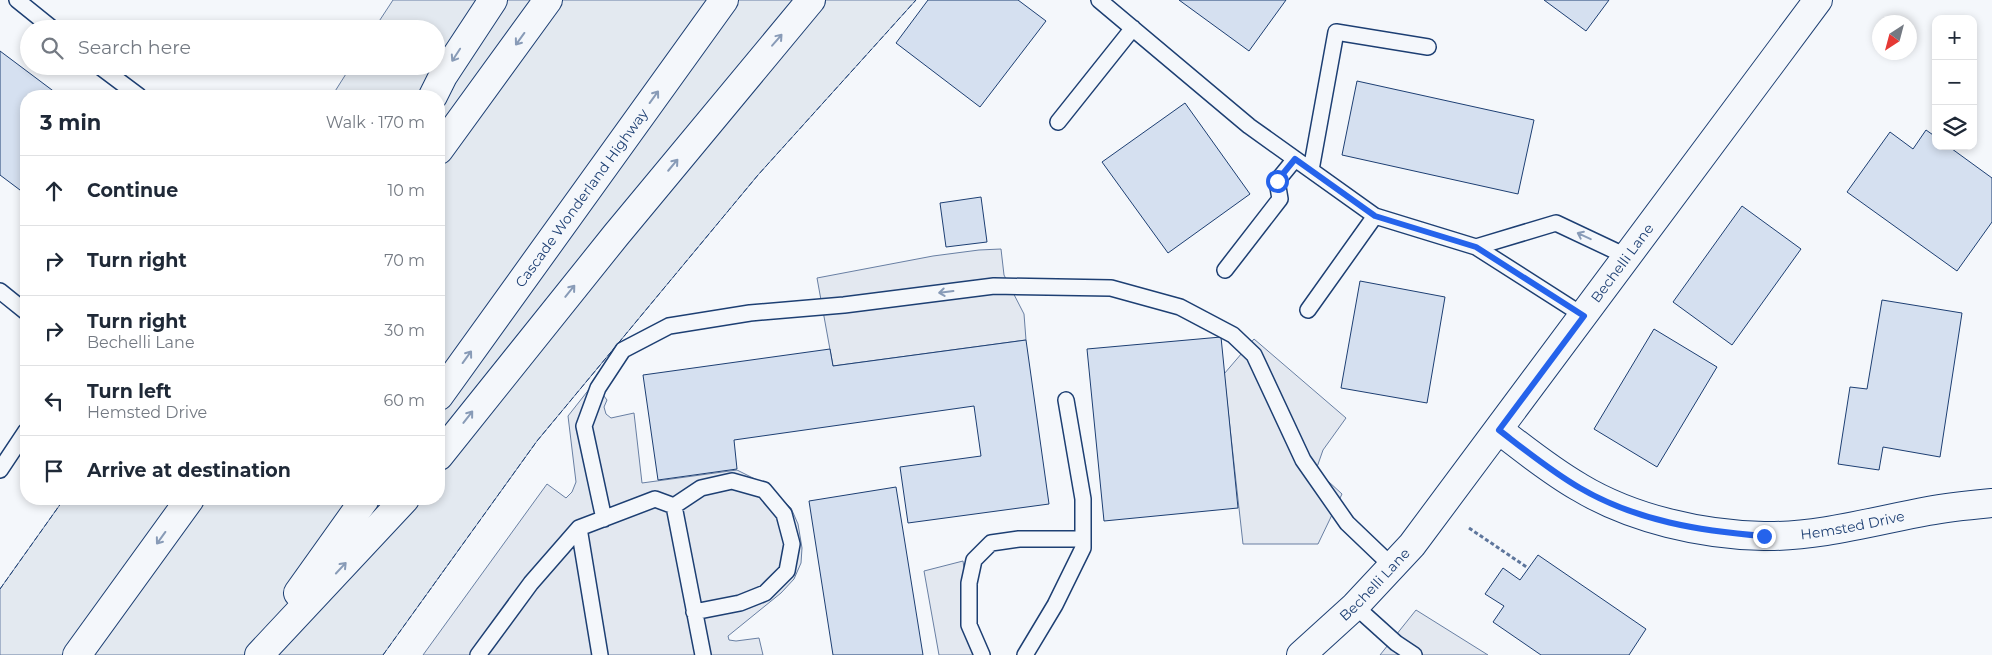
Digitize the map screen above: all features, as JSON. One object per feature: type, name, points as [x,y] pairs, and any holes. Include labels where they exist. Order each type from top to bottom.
[{"type":"main road","points":[[445,73],[493,0]]},
{"type":"main road","points":[[445,142],[548,0]]},
{"type":"main road","name":"Cascade Wonderland Highway","points":[[445,388],[724,0]]},
{"type":"main road","points":[[445,449],[616,235],[811,0]]},
{"type":"main road","name":"Bechelli Lane","points":[[1300,655],[1356,606],[1393,567],[1440,509],[1818,0]]},
{"type":"main road","points":[[436,90],[444,75]]},
{"type":"main road","name":"Hemsted Drive","points":[[1499,430],[1579,488],[1598,498],[1650,518],[1714,532],[1764,536],[1800,534],[1843,528],[1931,510],[1992,503]]},
{"type":"main road","points":[[77,655],[186,505]]},
{"type":"main road","points":[[253,655],[361,505]]},
{"type":"main road","points":[[260,655],[399,505]]},
{"type":"lane","points":[[17,0],[41,20]]},
{"type":"lane","points":[[1099,0],[1249,126],[1375,216],[1476,247],[1584,316]]},
{"type":"lane","points":[[1058,122],[1133,28]]},
{"type":"lane","points":[[1311,170],[1336,32],[1428,47]]},
{"type":"lane","points":[[111,75],[131,90]]},
{"type":"lane","points":[[1225,270],[1280,199],[1277,181],[1295,159]]},
{"type":"lane","points":[[1308,310],[1375,216]]},
{"type":"lane","points":[[1476,247],[1556,223],[1628,257]]},
{"type":"lane","points":[[604,519],[584,426],[598,388],[623,350],[669,326],[750,314],[844,305],[994,286],[1111,288],[1180,307],[1233,335],[1254,355],[1302,460],[1347,523],[1393,567]]},
{"type":"lane","points":[[0,291],[20,307]]},
{"type":"lane","points":[[1025,655],[1055,605],[1083,548],[1083,499],[1066,400]]},
{"type":"lane","points":[[0,470],[20,440]]},
{"type":"lane","points":[[674,506],[701,488],[732,481],[764,490],[784,514],[792,544],[787,571],[765,593],[740,603],[694,612]]},
{"type":"lane","points":[[478,655],[531,583],[579,528],[655,499],[674,506]]},
{"type":"lane","points":[[674,506],[703,655]]},
{"type":"lane","points":[[579,528],[600,655]]},
{"type":"lane","points":[[982,655],[969,624],[969,583],[974,560],[991,543],[1019,539],[1083,539]]},
{"type":"lane","points":[[1356,606],[1396,644],[1414,655]]},
{"type":"path","points":[[1469,528],[1528,568]]},
{"type":"shaded area","points":[[393,0],[916,0],[758,175],[537,441],[383,655],[0,655],[0,589],[60,505],[445,505],[445,90],[336,90],[345,75],[445,75],[445,20],[380,20]]},
{"type":"shaded area","points":[[1001,249],[1004,275],[1024,314],[1026,340],[833,366],[817,278],[933,256]]},
{"type":"shaded area","points":[[1254,339],[1346,418],[1323,450],[1316,470],[1342,494],[1318,544],[1243,544],[1224,374]]},
{"type":"shaded area","points":[[594,383],[607,400],[604,407],[606,414],[611,418],[634,413],[642,483],[737,470],[765,484],[791,508],[798,524],[802,548],[801,563],[794,579],[781,593],[728,636],[729,640],[736,641],[759,638],[763,655],[423,655],[547,484],[566,498],[572,492],[576,482],[568,416]]},
{"type":"shaded area","points":[[963,561],[977,655],[939,655],[924,571]]},
{"type":"shaded area","points":[[1416,610],[1488,655],[1380,655]]},
{"type":"building","points":[[928,0],[1018,0],[1046,21],[980,107],[896,43]]},
{"type":"building","points":[[1179,0],[1286,0],[1249,51]]},
{"type":"building","points":[[1544,0],[1609,0],[1586,31]]},
{"type":"building","points":[[0,51],[20,66],[20,75],[32,75],[52,90],[20,90],[20,190],[0,175]]},
{"type":"building","points":[[1357,81],[1534,120],[1518,194],[1342,155]]},
{"type":"building","points":[[1185,103],[1250,194],[1168,253],[1102,162]]},
{"type":"building","points":[[1926,130],[1932,134],[1932,150],[1954,150],[1992,178],[1992,222],[1957,271],[1847,192],[1890,132],[1913,149]]},
{"type":"building","points":[[981,197],[987,242],[946,247],[940,203]]},
{"type":"building","points":[[1742,206],[1801,249],[1732,345],[1673,302]]},
{"type":"building","points":[[1360,281],[1445,297],[1427,403],[1341,388]]},
{"type":"building","points":[[1882,300],[1962,313],[1940,457],[1883,447],[1879,470],[1838,464],[1850,387],[1867,389]]},
{"type":"building","points":[[1654,329],[1717,367],[1657,467],[1594,429]]},
{"type":"building","points":[[1221,337],[1238,508],[1104,521],[1087,349]]},
{"type":"building","points":[[1026,340],[1049,504],[908,523],[900,467],[981,456],[974,406],[734,440],[737,469],[658,480],[643,375],[830,349],[833,366]]},
{"type":"building","points":[[896,487],[923,655],[833,655],[809,501]]},
{"type":"building","points":[[1538,555],[1646,629],[1629,655],[1541,655],[1493,622],[1504,606],[1485,594],[1503,568],[1520,580]]},
{"type":"fence","points":[[383,655],[537,441],[758,175],[916,0]]},
{"type":"fence","points":[[0,589],[60,505]]},
{"type":"route","points":[[1277,181],[1295,159],[1375,216],[1476,247],[1584,316],[1499,430],[1579,488],[1598,498],[1677,526],[1714,532],[1764,536]]}]
